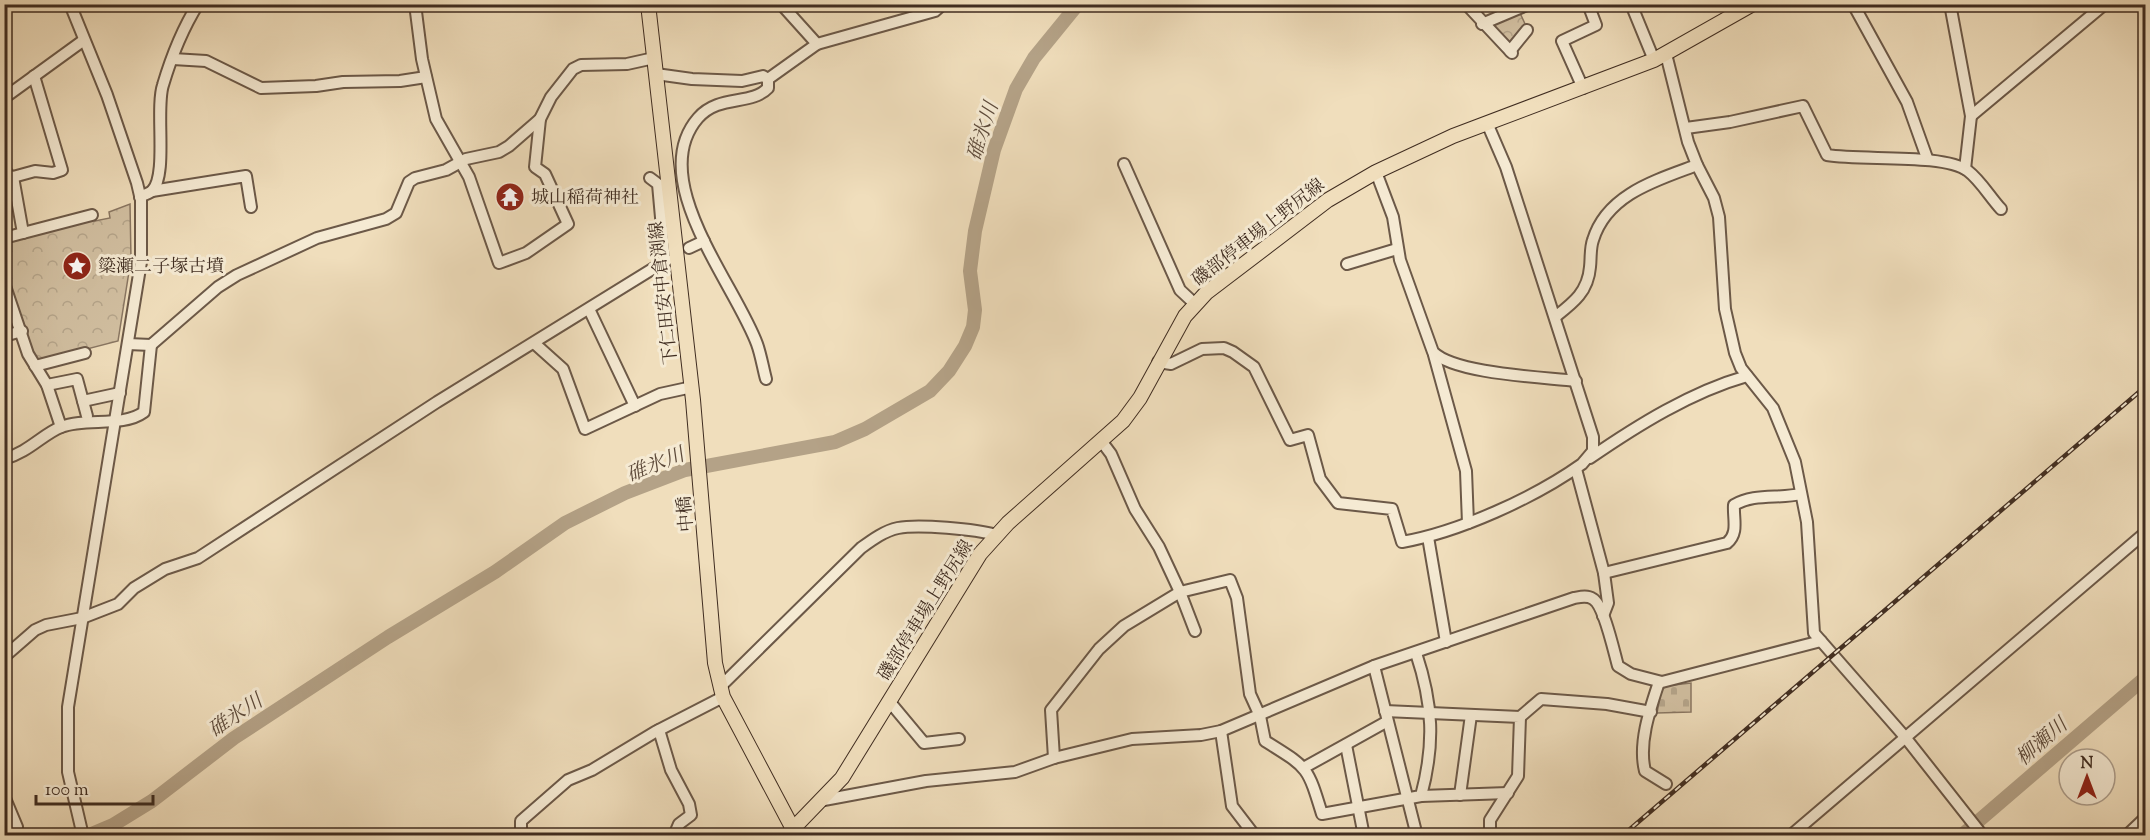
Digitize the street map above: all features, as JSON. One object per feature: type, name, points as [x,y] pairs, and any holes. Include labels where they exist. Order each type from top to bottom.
[{"type":"main road","name":"下仁田安中倉渕線","points":[[648,4],[692,393]]},
{"type":"main road","name":"磯部停車場上野尻線","points":[[790,832],[824,800],[842,778],[972,565],[996,535],[1123,421],[1195,304],[1328,200],[1376,172],[1487,123],[1660,57],[1753,4]]},
{"type":"main road","name":"中橋","points":[[692,393],[721,692]]},
{"type":"main road","points":[[721,692],[790,832]]},
{"type":"street","points":[[70,4],[121,134],[140,197],[141,262],[68,707],[68,772],[83,836]]},
{"type":"street","points":[[152,191],[160,166],[162,87],[188,21],[198,4]]},
{"type":"street","points":[[415,4],[426,77],[436,119],[469,177],[499,264],[526,253],[568,224],[545,174],[535,167],[540,119],[551,97],[573,69],[581,65],[627,64],[654,58]]},
{"type":"street","points":[[781,4],[817,44]]},
{"type":"street","points":[[768,79],[817,44],[935,11],[944,4]]},
{"type":"street","points":[[1466,4],[1482,24],[1511,52],[1527,30]]},
{"type":"street","points":[[1482,24],[1529,4]]},
{"type":"street","points":[[1583,88],[1562,41],[1596,25],[1588,4]]},
{"type":"street","points":[[1631,4],[1660,57],[1697,165],[1714,198],[1719,217],[1725,309],[1735,353],[1747,375],[1773,408],[1795,462],[1807,522],[1815,633],[1905,737],[1983,836]]},
{"type":"street","points":[[1853,4],[1907,102],[1927,158]]},
{"type":"street","points":[[1950,4],[1971,116],[1965,169]]},
{"type":"street","points":[[1971,116],[2105,4]]},
{"type":"street","points":[[4,98],[84,40]]},
{"type":"street","points":[[173,59],[206,61],[261,88],[316,86],[343,82],[400,81],[426,77]]},
{"type":"street","points":[[656,74],[692,79],[742,81],[764,76],[768,79]]},
{"type":"street","points":[[4,165],[7,175],[13,177],[35,171],[53,173],[62,170],[34,76]]},
{"type":"street","points":[[766,380],[757,344],[689,211],[680,176],[687,132],[700,115],[721,102],[760,95],[768,88],[768,79]]},
{"type":"street","points":[[1686,128],[1730,122],[1803,106],[1827,155],[1850,159],[1927,158],[1965,169],[2001,209]]},
{"type":"street","points":[[128,344],[151,345],[218,287],[237,275],[317,238],[386,219],[396,213],[408,182],[460,162],[499,152],[540,119]]},
{"type":"street","points":[[1487,123],[1506,167],[1593,437],[1593,451],[1587,460]]},
{"type":"street","points":[[1124,164],[1180,290],[1195,304]]},
{"type":"street","points":[[1555,318],[1577,300],[1586,287],[1592,241],[1603,219],[1614,206],[1642,186],[1697,165]]},
{"type":"street","points":[[1376,172],[1394,217],[1397,249],[1433,352],[1466,471],[1468,523]]},
{"type":"street","points":[[140,197],[152,191],[246,176],[251,207]]},
{"type":"street","points":[[13,177],[23,233]]},
{"type":"street","points":[[4,657],[35,630],[46,625],[82,618],[118,604],[134,588],[165,569],[198,558],[238,534],[260,516],[666,261],[658,184],[655,178]]},
{"type":"street","points":[[4,238],[92,216]]},
{"type":"street","points":[[689,248],[704,241]]},
{"type":"street","points":[[1347,264],[1397,249]]},
{"type":"street","points":[[5,288],[22,331],[28,354],[47,386],[61,427]]},
{"type":"street","points":[[589,309],[635,406]]},
{"type":"street","points":[[4,336],[22,331]]},
{"type":"street","points":[[534,344],[563,369],[585,429],[660,394],[692,393]]},
{"type":"street","points":[[4,459],[32,448],[61,427],[139,415],[147,406],[151,345]]},
{"type":"street","points":[[1158,362],[1172,363],[1203,349],[1224,348],[1233,352],[1256,371],[1290,440],[1308,435],[1320,478],[1336,502],[1347,506],[1375,505],[1392,509],[1402,542],[1428,537],[1468,523],[1575,469],[1622,437],[1713,386],[1747,375]]},
{"type":"street","points":[[1433,352],[1442,361],[1479,369],[1575,381]]},
{"type":"street","points":[[36,366],[85,353]]},
{"type":"street","points":[[47,386],[77,379],[87,416]]},
{"type":"street","points":[[83,401],[120,393]]},
{"type":"street","points":[[1102,442],[1111,454],[1134,509],[1159,547],[1195,631]]},
{"type":"street","points":[[1575,469],[1604,573],[1608,603],[1603,616]]},
{"type":"street","points":[[1604,573],[1727,543],[1733,538],[1735,531],[1734,505],[1747,498],[1782,498],[1801,494]]},
{"type":"street","points":[[525,836],[521,830],[521,821],[568,780],[592,770],[721,692],[861,548],[880,535],[898,528],[975,531],[996,535]]},
{"type":"street","points":[[1790,836],[2145,532]]},
{"type":"street","points":[[1428,537],[1446,642]]},
{"type":"street","points":[[1054,758],[1051,710],[1099,649],[1124,626],[1180,592],[1230,580],[1237,598],[1250,694],[1260,716],[1265,741],[1305,767],[1310,775],[1322,814],[1421,796],[1509,793]]},
{"type":"street","points":[[824,800],[926,781],[1015,772],[1054,758],[1132,739],[1201,735],[1221,731],[1374,666],[1584,596],[1594,599],[1603,616],[1618,666],[1630,674],[1659,682],[1821,641]]},
{"type":"street","points":[[1416,653],[1426,684],[1431,713],[1431,761],[1421,796]]},
{"type":"street","points":[[1374,666],[1386,722],[1417,836]]},
{"type":"street","points":[[1659,682],[1642,760],[1645,771],[1666,784]]},
{"type":"street","points":[[1385,711],[1520,717],[1541,699],[1607,704],[1651,712]]},
{"type":"street","points":[[889,701],[924,743],[959,739]]},
{"type":"street","points":[[1460,795],[1471,715]]},
{"type":"street","points":[[1490,836],[1490,820],[1518,776],[1520,717]]},
{"type":"street","points":[[1305,767],[1386,722]]},
{"type":"street","points":[[659,730],[671,770],[689,804],[691,815],[679,824],[676,831],[679,836]]},
{"type":"street","points":[[1221,731],[1232,806],[1256,836]]},
{"type":"street","points":[[1346,745],[1364,836]]},
{"type":"street","points":[[4,796],[17,827]]},
{"type":"street","points":[[2126,836],[2145,817]]},
{"type":"green space","points":[[1520,13],[1526,26],[1514,44],[1508,44],[1492,28],[1493,23]]},
{"type":"green space","points":[[130,204],[131,259],[118,341],[37,362],[31,354],[5,276],[5,241],[94,218],[95,221],[110,218],[109,212]]},
{"type":"green space","points":[[1691,683],[1691,712],[1657,713],[1661,691],[1665,686]]},
{"type":"waterway","name":"碓氷川","points":[[87,836],[113,825],[152,801],[234,738],[388,637],[495,572],[565,523],[625,493],[685,470],[835,442],[865,429],[930,391],[949,371],[965,346],[973,327],[975,310],[970,271],[975,231],[994,150],[1016,89],[1034,58],[1078,4]]},
{"type":"waterway","name":"柳瀬川","points":[[1961,836],[2146,677]]},
{"type":"railway","points":[[1622,836],[2146,386]]},
{"type":"place","name":"城山稲荷神社","points":[[510,197]]},
{"type":"place","name":"簗瀬二子塚古墳","points":[[77,266]]}]
